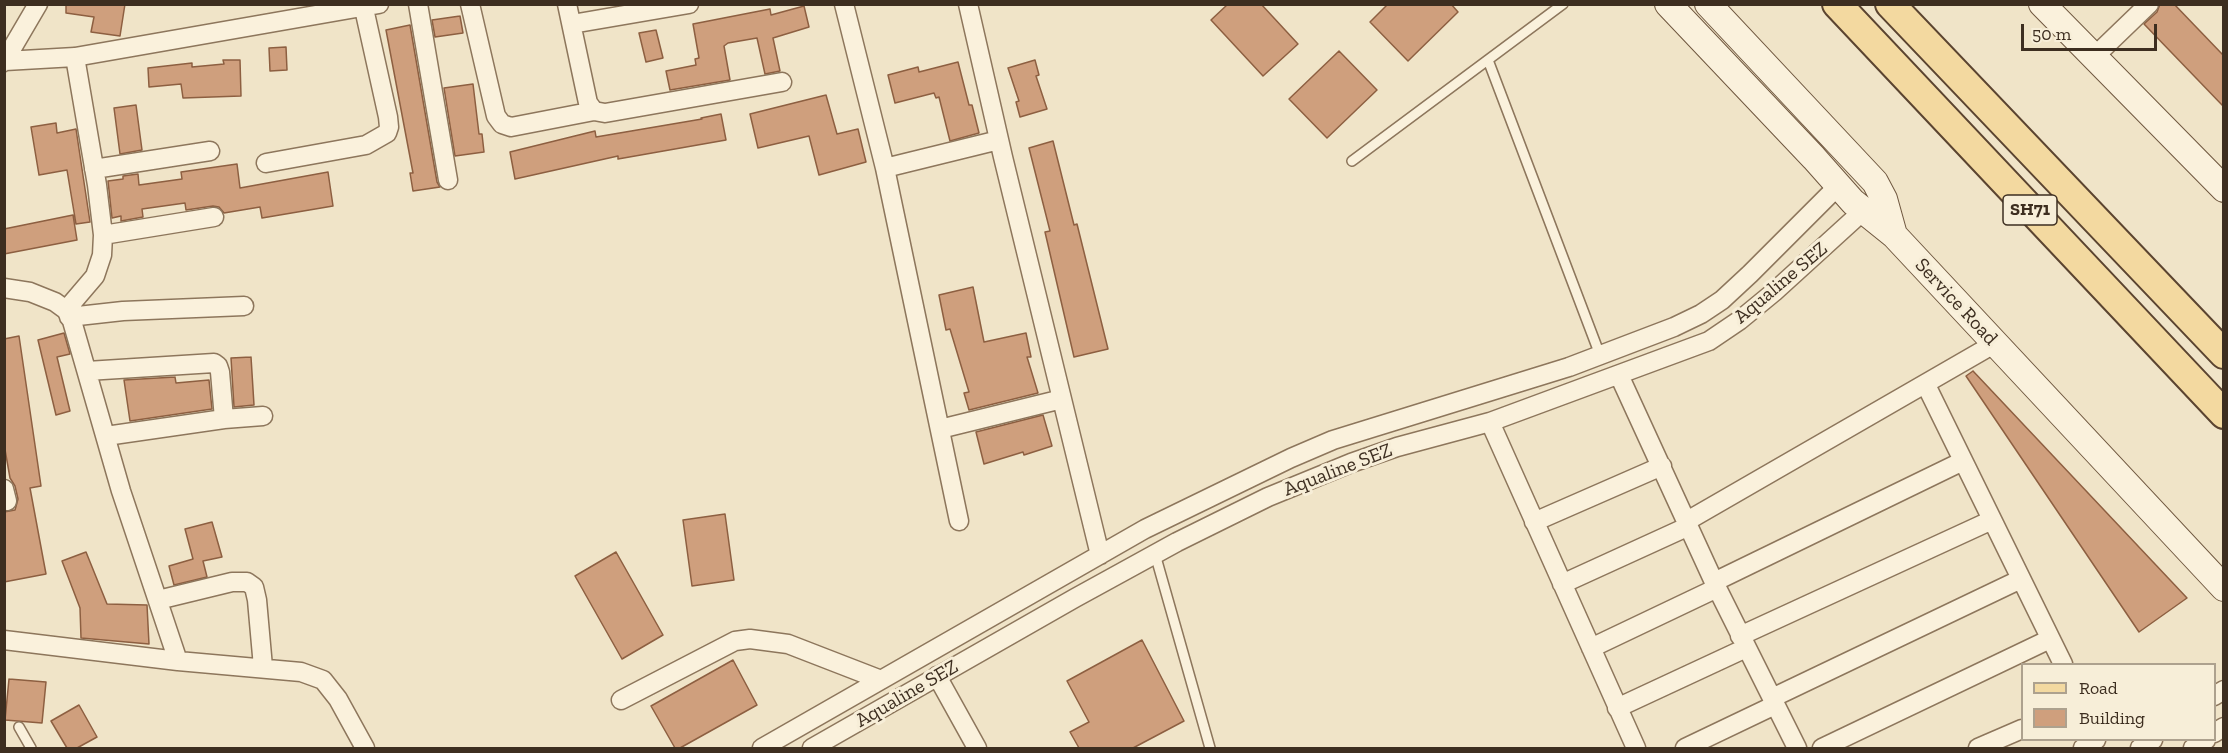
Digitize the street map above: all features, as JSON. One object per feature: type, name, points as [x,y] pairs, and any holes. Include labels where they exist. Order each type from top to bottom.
[{"type":"main road","name":"SH71","points":[[1837,4],[2223,414]]},
{"type":"main road","name":"SH71","points":[[1890,4],[2223,354]]},
{"type":"street","points":[[5,62],[38,4]]},
{"type":"street","points":[[418,4],[448,180]]},
{"type":"street","points":[[470,4],[496,116],[502,124],[511,127],[594,111],[605,113],[782,82]]},
{"type":"street","points":[[567,4],[588,103],[594,111]]},
{"type":"street","points":[[572,24],[689,4]]},
{"type":"street","points":[[844,4],[885,168],[959,521]]},
{"type":"street","points":[[968,4],[1100,555]]},
{"type":"street","points":[[1668,4],[1838,186],[1863,211],[1894,235]]},
{"type":"street","name":"Service Road","points":[[1708,4],[1875,182],[1884,199],[1894,235],[2223,588]]},
{"type":"street","points":[[2042,4],[2223,189]]},
{"type":"street","points":[[2094,57],[2149,4]]},
{"type":"street","points":[[5,62],[75,57],[369,6],[388,117],[387,133],[366,145],[266,163]]},
{"type":"street","points":[[67,313],[99,269],[103,235],[75,57]]},
{"type":"street","points":[[885,168],[999,140]]},
{"type":"street","points":[[94,169],[210,152]]},
{"type":"street","points":[[762,748],[1100,555],[1189,507],[1333,440],[1513,385],[1674,327],[1722,300],[1838,186]]},
{"type":"street","name":"Aqualine SEZ","points":[[812,748],[1155,554],[1268,497],[1396,447],[1490,422],[1709,341],[1740,320],[1812,259],[1863,211]]},
{"type":"street","points":[[103,235],[214,217]]},
{"type":"street","points":[[4,288],[30,292],[55,303],[67,313],[178,662]]},
{"type":"street","points":[[67,313],[244,306]]},
{"type":"street","points":[[1562,584],[1688,524],[1994,344]]},
{"type":"street","points":[[87,371],[214,363],[220,372],[224,419]]},
{"type":"street","points":[[1619,375],[1743,642],[1797,748]]},
{"type":"street","points":[[1926,385],[2062,663]]},
{"type":"street","points":[[940,429],[1062,399]]},
{"type":"street","points":[[106,436],[224,419],[262,417]]},
{"type":"street","points":[[1490,422],[1636,748]]},
{"type":"street","points":[[1591,648],[1963,461]]},
{"type":"street","points":[[1534,522],[1662,466]]},
{"type":"street","points":[[1617,708],[1743,642],[1992,520]]},
{"type":"street","points":[[1685,748],[1773,701],[2021,579]]},
{"type":"street","points":[[158,600],[232,582],[247,582],[254,587],[257,600],[263,667]]},
{"type":"street","points":[[621,700],[735,641],[750,639],[788,644],[881,680]]},
{"type":"street","points":[[1822,748],[2050,639]]},
{"type":"street","points":[[4,640],[178,662],[263,667],[301,672],[323,680],[338,699],[365,748]]},
{"type":"street","points":[[937,676],[977,748]]},
{"type":"street","points":[[1978,748],[2021,729]]},
{"type":"lane","points":[[1352,161],[1563,4]]},
{"type":"lane","points":[[1488,60],[1600,355]]},
{"type":"lane","points":[[1155,554],[1210,748]]},
{"type":"lane","points":[[19,727],[31,748]]},
{"type":"building","points":[[66,4],[125,4],[120,36],[91,32],[94,17],[66,13]]},
{"type":"building","points":[[1228,4],[1261,4],[1298,44],[1263,76],[1211,20]]},
{"type":"building","points":[[1388,4],[1451,4],[1458,12],[1408,61],[1370,22]]},
{"type":"building","points":[[2160,4],[2174,4],[2223,55],[2223,106],[2144,24],[2157,12]]},
{"type":"building","points":[[804,6],[809,27],[773,38],[780,71],[765,74],[757,38],[728,43],[724,46],[730,80],[670,90],[666,71],[696,65],[695,59],[699,58],[693,24],[770,9],[771,15]]},
{"type":"building","points":[[460,16],[463,33],[435,37],[432,20]]},
{"type":"building","points":[[410,25],[437,182],[440,187],[413,191],[410,173],[413,173],[386,30]]},
{"type":"building","points":[[656,30],[663,58],[646,62],[639,33]]},
{"type":"building","points":[[286,47],[287,70],[270,71],[269,48]]},
{"type":"building","points":[[1339,51],[1377,90],[1327,138],[1289,99]]},
{"type":"building","points":[[223,60],[240,60],[241,96],[183,98],[181,84],[149,87],[148,68],[192,63],[192,67],[224,64]]},
{"type":"building","points":[[1035,60],[1039,75],[1036,76],[1047,109],[1020,117],[1016,102],[1019,101],[1008,68]]},
{"type":"building","points":[[958,62],[979,133],[950,141],[939,97],[936,98],[934,93],[895,103],[888,75],[918,67],[919,72]]},
{"type":"building","points":[[473,84],[479,134],[482,134],[484,152],[455,156],[444,88]]},
{"type":"building","points":[[826,95],[837,134],[858,129],[866,162],[819,175],[809,136],[758,148],[750,114]]},
{"type":"building","points":[[136,105],[142,150],[120,154],[114,108]]},
{"type":"building","points":[[721,114],[726,140],[618,159],[618,156],[515,179],[510,152],[595,131],[596,137]]},
{"type":"building","points":[[56,123],[57,133],[76,129],[90,222],[76,224],[67,170],[39,175],[31,127]]},
{"type":"building","points":[[1053,141],[1074,225],[1077,224],[1108,349],[1074,357],[1045,232],[1050,231],[1029,148]]},
{"type":"building","points":[[237,164],[240,188],[328,172],[333,206],[262,218],[260,207],[224,213],[219,207],[213,206],[186,210],[185,203],[142,209],[143,217],[121,221],[121,216],[112,218],[108,181],[138,174],[139,185],[182,179],[181,172]]},
{"type":"building","points":[[73,215],[77,240],[4,254],[4,229]]},
{"type":"building","points":[[973,287],[984,342],[1026,333],[1031,357],[1027,357],[1038,393],[969,410],[964,393],[969,392],[950,329],[946,330],[939,295]]},
{"type":"building","points":[[64,333],[70,354],[57,357],[70,411],[56,415],[38,340]]},
{"type":"building","points":[[19,336],[41,486],[30,488],[46,574],[4,582],[4,512],[15,510],[18,499],[15,486],[10,478],[4,444],[4,339]]},
{"type":"building","points":[[251,357],[254,405],[234,407],[231,358]]},
{"type":"building","points":[[1973,371],[2187,598],[2139,632],[1966,376]]},
{"type":"building","points":[[175,377],[176,383],[209,380],[212,409],[130,421],[124,380]]},
{"type":"building","points":[[1043,415],[1052,446],[984,464],[976,432]]},
{"type":"building","points":[[725,514],[734,580],[692,586],[683,520]]},
{"type":"building","points":[[212,522],[222,557],[203,561],[207,577],[174,585],[169,566],[193,559],[185,529]]},
{"type":"building","points":[[86,552],[107,604],[147,605],[149,644],[81,638],[80,608],[62,561]]},
{"type":"building","points":[[616,552],[663,635],[622,659],[575,576]]},
{"type":"building","points":[[1142,640],[1184,721],[1133,748],[1079,748],[1070,732],[1089,722],[1067,681]]},
{"type":"building","points":[[733,660],[757,705],[680,748],[675,748],[651,706]]},
{"type":"building","points":[[9,679],[46,682],[42,723],[5,720]]},
{"type":"building","points":[[79,705],[97,737],[77,748],[67,748],[51,721]]}]
